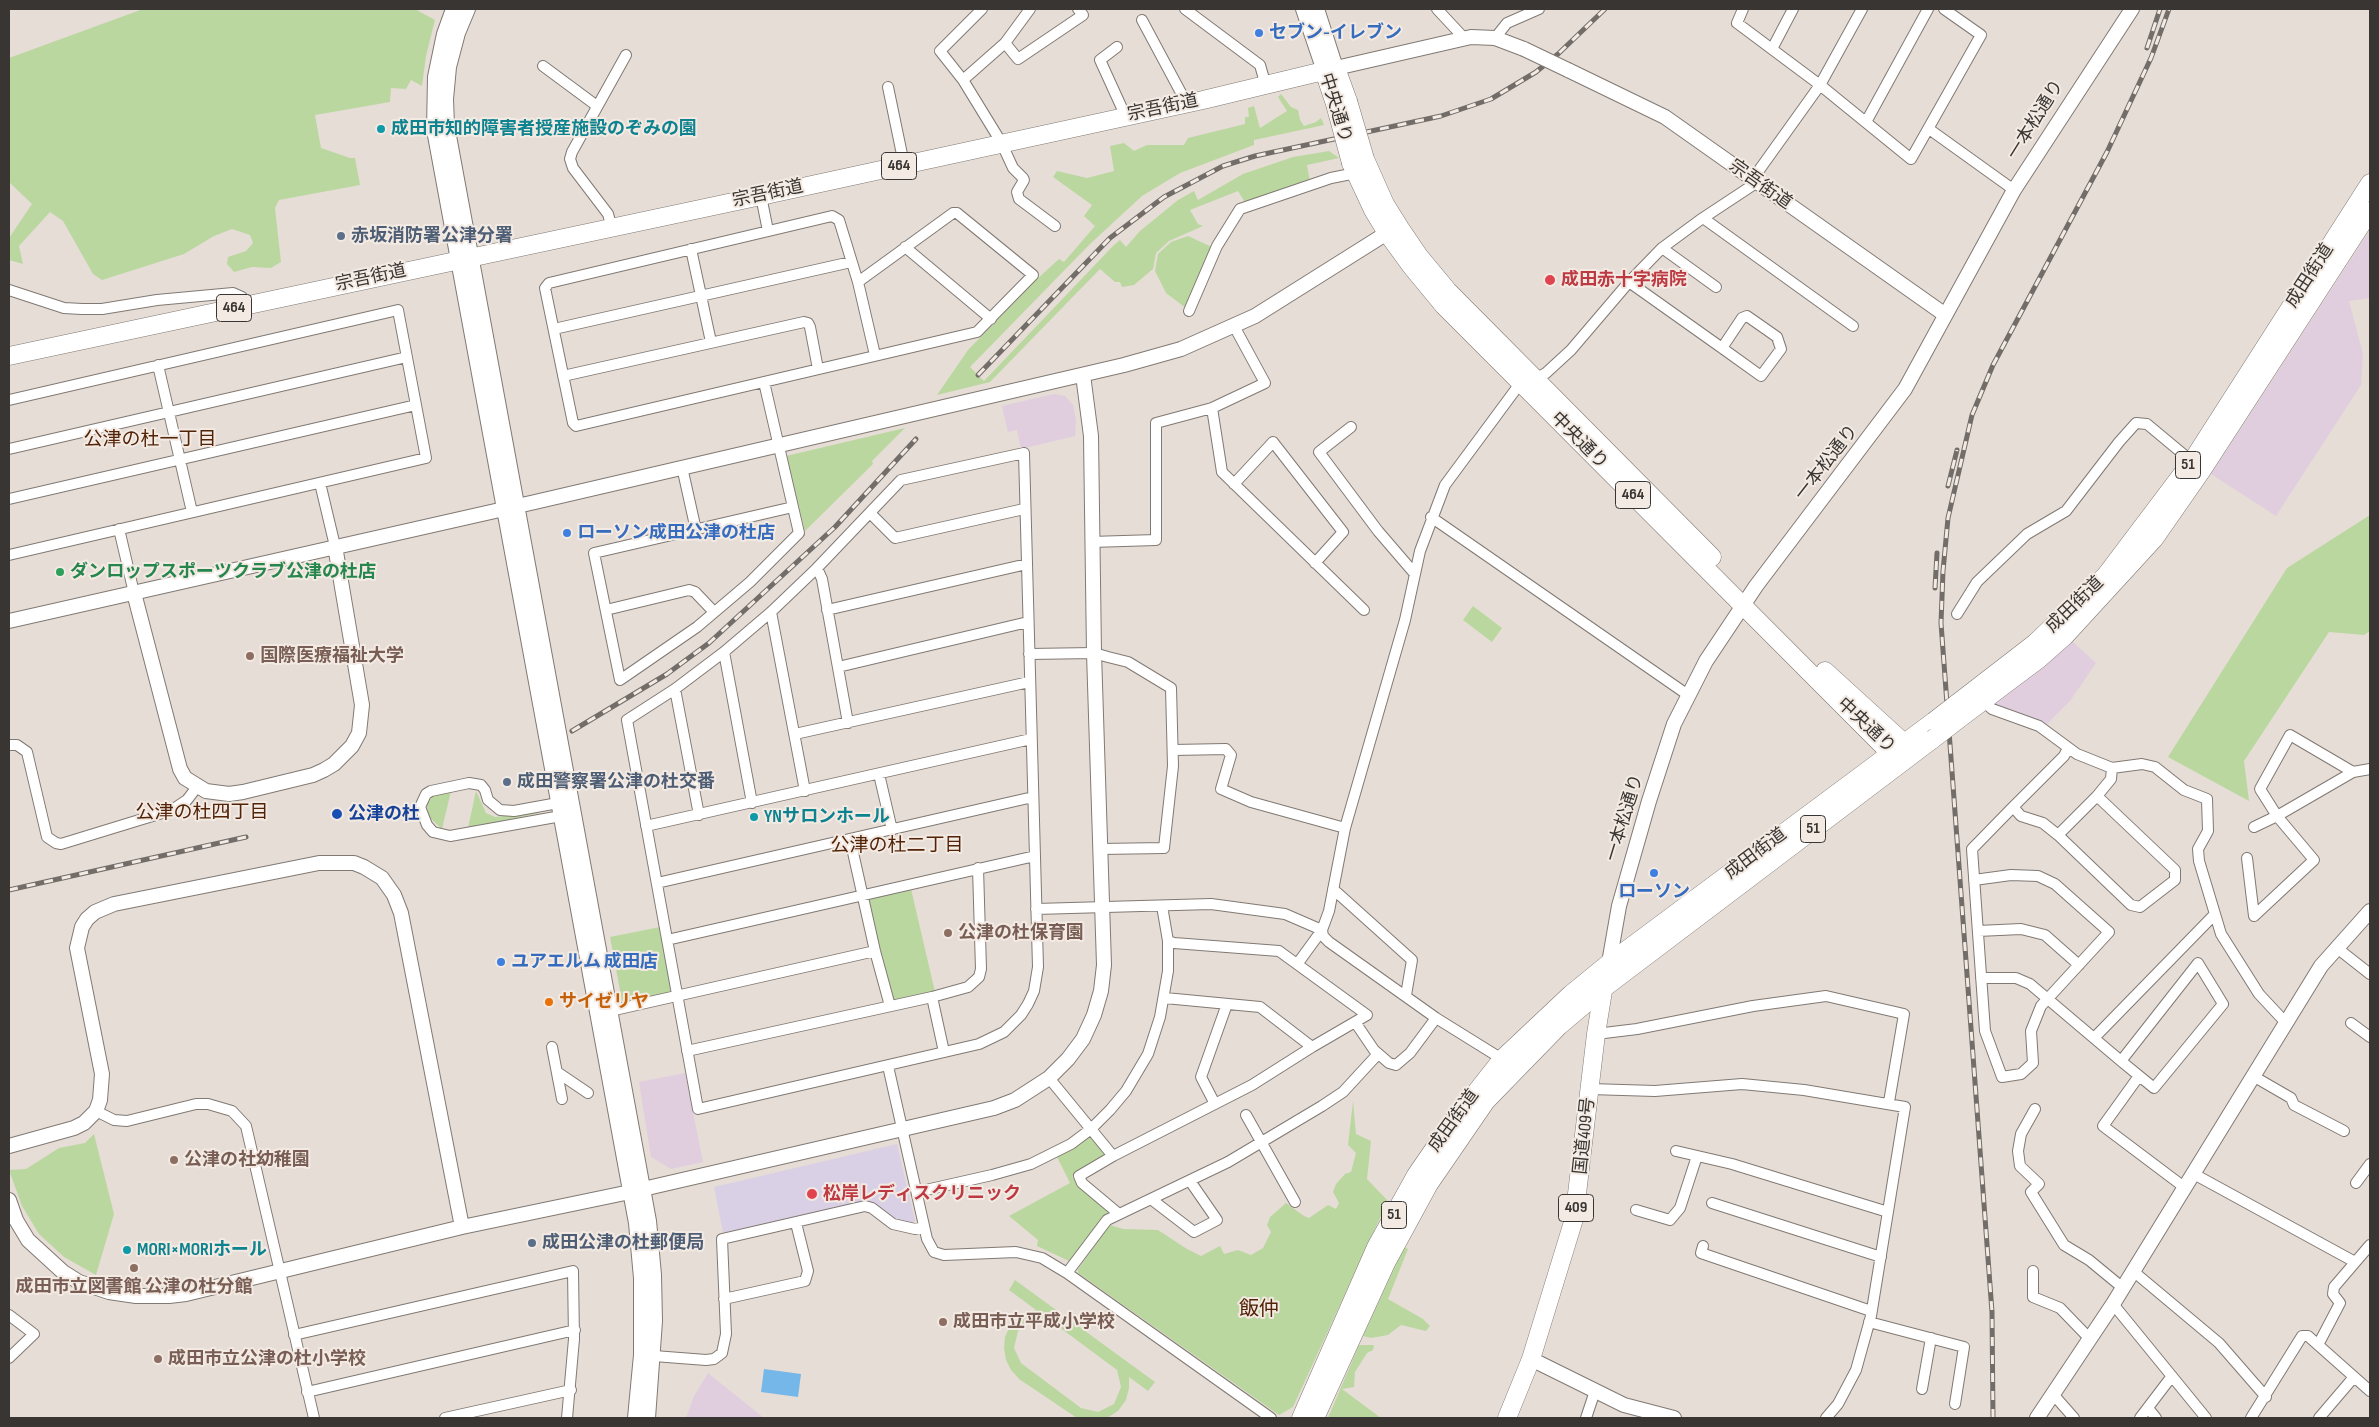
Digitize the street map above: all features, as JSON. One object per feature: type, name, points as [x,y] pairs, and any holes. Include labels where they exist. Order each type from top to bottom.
[{"type":"highway","name":"宗吾街道","points":[[9,356],[761,196],[1002,142],[1187,104],[1330,70]]},
{"type":"highway","name":"中央通り","points":[[1330,70],[1341,102],[1357,165],[1387,233],[1444,306],[1530,382]]},
{"type":"highway","name":"中央通り","points":[[1357,165],[1419,256],[1530,382],[1901,752]]},
{"type":"highway","name":"成田街道","points":[[1957,711],[1982,700],[2039,658],[2096,604],[2154,539],[2197,465],[2370,183]]},
{"type":"highway","name":"成田街道","points":[[1301,1418],[1376,1247],[1416,1175],[1454,1120],[1502,1059],[1571,994],[1609,963],[1957,711],[2035,644],[2106,575],[2197,465],[2370,211]]},
{"type":"highway","name":"成田街道","points":[[1315,1418],[1386,1263],[1428,1184],[1458,1138],[1486,1101],[1514,1070],[1559,1026],[1604,988],[1901,752]]},
{"type":"highway","name":"国道409号","points":[[1507,1418],[1531,1359],[1574,1219],[1596,1034],[1609,963]]},
{"type":"street","points":[[453,9],[438,57],[433,95],[438,157],[466,259],[519,506],[627,1100],[637,1190],[636,1223],[641,1278],[641,1355],[635,1418]]},
{"type":"street","points":[[468,9],[452,52],[446,100],[450,148],[504,509],[560,809],[637,1190],[649,1220],[654,1275],[654,1356],[648,1418]]},
{"type":"street","points":[[982,9],[940,51],[963,80],[1002,142],[1013,168],[1024,180],[1017,192],[1019,199],[1055,226]]},
{"type":"street","points":[[1005,43],[1018,59],[1083,15],[1078,9]]},
{"type":"street","points":[[1184,9],[1260,65],[1266,86]]},
{"type":"street","name":"中央通り","points":[[1303,9],[1330,70]]},
{"type":"street","name":"中央通り","points":[[1318,9],[1330,70]]},
{"type":"street","points":[[1437,9],[1464,38]]},
{"type":"street","points":[[1495,38],[1507,23],[1539,9]]},
{"type":"street","points":[[1743,9],[1737,23],[1820,85],[1911,159],[1981,35],[1944,9]]},
{"type":"street","points":[[1772,49],[1793,9]]},
{"type":"street","points":[[1298,964],[1322,930],[1334,889],[1345,828],[1405,620],[1420,551],[1431,517],[1445,485],[1516,389],[1546,373],[1572,350],[1629,282],[1662,248],[1754,181],[1820,85],[1862,9]]},
{"type":"street","points":[[1866,122],[1928,9]]},
{"type":"street","name":"一本松通り","points":[[1609,963],[1619,906],[1669,738],[1706,661],[1747,600],[1905,389],[1944,314],[2014,190],[2132,9]]},
{"type":"street","points":[[963,80],[1005,43],[1026,10]]},
{"type":"street","points":[[1142,20],[1187,104]]},
{"type":"street","name":"宗吾街道","points":[[1330,70],[1464,38],[1495,38],[1524,49],[1665,117],[1944,314]]},
{"type":"street","points":[[1117,48],[1100,60],[1126,117]]},
{"type":"street","points":[[612,228],[608,214],[573,168],[570,159],[572,152],[626,55]]},
{"type":"street","points":[[543,66],[597,106]]},
{"type":"street","points":[[888,87],[904,164]]},
{"type":"street","points":[[1929,129],[2014,190]]},
{"type":"street","points":[[1189,311],[1218,246],[1240,209],[1331,178],[1357,165]]},
{"type":"street","points":[[761,196],[768,231]]},
{"type":"street","points":[[858,282],[953,213],[957,213],[1033,275],[992,319],[977,332],[576,426],[573,423],[545,288],[549,283],[832,216],[836,218],[858,282],[875,355]]},
{"type":"street","points":[[1703,218],[1854,326]]},
{"type":"street","points":[[9,621],[519,506],[682,466],[1083,375],[1181,350],[1255,316],[1387,233]]},
{"type":"street","points":[[905,247],[992,319]]},
{"type":"street","points":[[1662,248],[1716,287]]},
{"type":"street","points":[[692,249],[711,342]]},
{"type":"street","points":[[554,329],[851,262]]},
{"type":"street","points":[[1629,282],[1761,376],[1780,349],[1777,337],[1747,316],[1742,318],[1722,348]]},
{"type":"street","points":[[9,290],[64,308],[102,309],[157,300],[233,293],[242,297],[246,305]]},
{"type":"street","points":[[9,400],[398,310],[426,458],[9,555]]},
{"type":"street","points":[[563,376],[711,342],[808,323],[818,369]]},
{"type":"street","points":[[1091,542],[1156,540],[1156,423],[1212,408],[1265,383],[1234,326]]},
{"type":"street","points":[[9,449],[407,358]]},
{"type":"street","points":[[158,365],[192,512]]},
{"type":"street","points":[[9,1200],[25,1235],[62,1272],[79,1282],[109,1292],[136,1296],[169,1296],[186,1294],[462,1227],[637,1190],[994,1108],[1015,1100],[1049,1078],[1068,1059],[1083,1039],[1094,1015],[1101,991],[1104,965],[1091,542],[1091,436],[1083,375]]},
{"type":"street","points":[[764,382],[778,445],[793,507],[799,533],[750,582],[697,627],[620,680],[594,552],[793,507]]},
{"type":"street","points":[[9,499],[416,405]]},
{"type":"street","points":[[1212,408],[1222,472],[1364,610]]},
{"type":"street","points":[[1957,614],[1978,582],[2026,534],[2066,511],[2136,423],[2147,424],[2197,465]]},
{"type":"street","points":[[1351,427],[1319,452],[1378,531],[1415,574]]},
{"type":"street","points":[[1234,484],[1273,442],[1343,532],[1315,562]]},
{"type":"street","points":[[1024,453],[1024,509],[1034,797],[1037,980],[1024,1009],[1012,1024],[992,1039],[888,1066],[698,1110],[627,720],[676,689],[771,612],[818,568],[901,480],[1024,453]]},
{"type":"street","points":[[682,466],[696,530]]},
{"type":"street","points":[[119,529],[180,769],[185,778],[197,787],[216,793],[229,794],[313,775],[334,764],[352,746],[358,733],[362,704],[335,546],[320,483]]},
{"type":"street","points":[[870,512],[896,538],[1024,509]]},
{"type":"street","points":[[1431,517],[1688,695]]},
{"type":"street","points":[[827,610],[1027,564]]},
{"type":"street","points":[[818,568],[848,723]]},
{"type":"street","points":[[606,610],[689,590],[695,592],[714,612]]},
{"type":"street","points":[[771,612],[805,791]]},
{"type":"street","points":[[838,667],[1028,622]]},
{"type":"street","points":[[724,652],[752,803]]},
{"type":"street","points":[[1029,654],[1094,653],[1128,662],[1171,688],[1173,766],[1164,848],[1100,849]]},
{"type":"street","points":[[794,734],[1029,682]]},
{"type":"street","points":[[676,689],[699,815]]},
{"type":"street","points":[[1982,700],[1992,709],[2039,726],[2077,754],[2112,768],[2142,764],[2156,767],[2184,790],[2207,799],[2208,831],[2198,850],[2198,861],[2221,934],[2254,986],[2286,1023]]},
{"type":"street","points":[[2247,858],[2254,916],[2314,860],[2277,816],[2260,789],[2290,735],[2353,772]]},
{"type":"street","points":[[646,826],[1031,739]]},
{"type":"street","points":[[9,745],[18,745],[27,752],[47,837],[56,843],[61,844],[172,810],[187,800],[197,787]]},
{"type":"street","points":[[1974,880],[2011,875],[2038,876],[2055,884],[2110,932],[2041,1006],[2031,1031],[2033,1063],[2021,1074],[2002,1077],[1985,1031],[1974,880],[1972,849],[2064,756],[2068,748]]},
{"type":"street","points":[[1173,750],[1226,749],[1231,755],[1221,789],[1251,802],[1345,828]]},
{"type":"street","points":[[2058,835],[2112,779],[2112,768]]},
{"type":"street","points":[[2254,827],[2277,816],[2353,772],[2370,769]]},
{"type":"street","points":[[879,774],[892,830]]},
{"type":"street","points":[[560,809],[500,810],[488,800],[481,785],[469,783],[431,791],[422,799],[420,807],[427,826],[440,835],[450,836],[573,807]]},
{"type":"street","points":[[2013,807],[2021,816],[2043,823],[2131,904],[2140,907],[2175,880],[2175,870],[2097,796]]},
{"type":"street","points":[[657,883],[1034,797]]},
{"type":"street","points":[[850,839],[875,951],[890,1006]]},
{"type":"street","points":[[667,940],[1035,856]]},
{"type":"street","points":[[9,1146],[74,1128],[84,1123],[96,1111],[103,1083],[77,948],[82,927],[95,912],[114,904],[319,863],[354,863],[382,878],[394,895],[401,913],[462,1227]]},
{"type":"street","points":[[687,1051],[932,998],[965,989],[980,974],[978,868]]},
{"type":"street","points":[[1334,889],[1412,960],[1406,995]]},
{"type":"street","points":[[1036,909],[1211,904],[1285,914],[1322,930]]},
{"type":"street","points":[[917,1192],[1031,1164],[1062,1148],[1091,1129],[1126,1091],[1138,1072],[1156,1034],[1164,998],[1168,971],[1168,941],[1162,906]]},
{"type":"street","points":[[2037,1418],[2113,1304],[2321,966],[2370,910]]},
{"type":"street","points":[[2094,1038],[2215,914]]},
{"type":"street","points":[[1978,931],[2021,929],[2045,935],[2079,965]]},
{"type":"street","points":[[1322,930],[1323,936],[1328,942],[1406,995],[1436,1018],[1502,1059]]},
{"type":"street","points":[[1119,1214],[1082,1183],[1079,1176],[1113,1156],[1252,1085],[1312,1046],[1367,1015],[1279,951],[1168,941]]},
{"type":"street","points":[[2337,948],[2370,974]]},
{"type":"street","points":[[610,1011],[875,951]]},
{"type":"street","points":[[1981,978],[2016,978],[2030,984],[2121,1062],[2154,1088],[2223,1004],[2198,963],[2121,1062]]},
{"type":"street","points":[[1596,1034],[1637,1029],[1753,1006],[1826,996],[1904,1014],[1889,1102]]},
{"type":"street","points":[[932,998],[944,1052]]},
{"type":"street","points":[[1164,998],[1260,1008],[1312,1046]]},
{"type":"street","points":[[1215,1104],[1201,1078],[1227,1004]]},
{"type":"street","points":[[1354,1022],[1378,1054],[1389,1063],[1396,1065],[1410,1053],[1436,1018]]},
{"type":"street","points":[[2351,1023],[2370,1038]]},
{"type":"street","points":[[552,1047],[562,1099]]},
{"type":"street","points":[[1067,1273],[1107,1220],[1190,1181],[1261,1142],[1343,1092],[1378,1054]]},
{"type":"street","points":[[888,1066],[924,1227],[929,1244],[939,1254],[1022,1253],[1042,1258],[1067,1273],[1271,1418]]},
{"type":"street","points":[[557,1072],[588,1093]]},
{"type":"street","points":[[2138,1076],[2103,1126],[2184,1186]]},
{"type":"street","points":[[2253,1076],[2291,1098],[2294,1105],[2344,1131]]},
{"type":"street","points":[[1049,1078],[1113,1156]]},
{"type":"street","points":[[1590,1089],[1655,1091],[1742,1084],[1804,1090],[1889,1102],[1905,1107],[1870,1317],[1856,1370],[1838,1404],[1826,1418]]},
{"type":"street","points":[[96,1111],[114,1120],[126,1121],[196,1104],[208,1104],[222,1106],[240,1118],[249,1136],[314,1418]]},
{"type":"street","points":[[2035,1109],[2021,1134],[2018,1151],[2020,1166],[2038,1184],[2032,1192],[2064,1245],[2089,1260],[2123,1288]]},
{"type":"street","points":[[1246,1115],[1295,1202]]},
{"type":"street","points":[[1676,1151],[1732,1164],[1888,1212]]},
{"type":"street","points":[[1636,1210],[1670,1220],[1680,1208],[1697,1156]]},
{"type":"street","points":[[2356,1183],[2370,1164]]},
{"type":"street","points":[[2192,1173],[2355,1262]]},
{"type":"street","points":[[1151,1199],[1194,1232],[1217,1220],[1190,1181]]},
{"type":"street","points":[[1712,1203],[1881,1257]]},
{"type":"street","points":[[654,1356],[706,1360],[718,1357],[725,1347],[722,1239],[869,1206],[893,1224],[915,1229],[924,1227]]},
{"type":"street","points":[[724,1299],[805,1281],[808,1271],[796,1222]]},
{"type":"street","points":[[2318,1344],[2340,1303],[2333,1294],[2334,1287],[2370,1244]]},
{"type":"street","points":[[1703,1246],[1701,1253],[1870,1317],[1964,1347],[1955,1404]]},
{"type":"street","points":[[294,1335],[573,1271],[575,1330],[567,1418]]},
{"type":"street","points":[[2033,1271],[2033,1298],[2060,1308],[2090,1338]]},
{"type":"street","points":[[2133,1271],[2219,1343],[2266,1397]]},
{"type":"street","points":[[2113,1304],[2206,1418]]},
{"type":"street","points":[[9,1315],[34,1334],[9,1358]]},
{"type":"street","points":[[308,1392],[575,1330]]},
{"type":"street","points":[[2251,1418],[2266,1397],[2302,1336],[2308,1336],[2318,1344],[2370,1391]]},
{"type":"street","points":[[1922,1389],[1931,1338]]},
{"type":"street","points":[[1531,1359],[1595,1391],[1635,1414],[1674,1418]]},
{"type":"street","points":[[2140,1418],[2172,1376]]},
{"type":"street","points":[[2319,1418],[2354,1377]]},
{"type":"street","points":[[445,1418],[571,1390]]},
{"type":"street","points":[[1586,1418],[1595,1391]]},
{"type":"street","points":[[2052,1394],[2074,1418]]},
{"type":"street","points":[[2148,1408],[2156,1418]]},
{"type":"shaded area","points":[[2370,230],[2370,298],[2349,301],[2363,354],[2361,385],[2276,516],[2211,474]]},
{"type":"shaded area","points":[[1054,394],[1065,396],[1073,405],[1076,420],[1075,436],[1021,449],[1017,430],[1008,432],[1002,406]]},
{"type":"shaded area","points":[[2072,641],[2096,663],[2070,701],[2045,726],[1995,706],[1995,701]]},
{"type":"shaded area","points":[[685,1073],[703,1162],[671,1169],[651,1157],[639,1082]]},
{"type":"shaded area","name":"松岸レディスクリニック","points":[[897,1144],[915,1221],[910,1223],[894,1220],[868,1200],[723,1233],[714,1187]]},
{"type":"shaded area","points":[[708,1373],[764,1418],[686,1418],[694,1396]]},
{"type":"green space","points":[[143,9],[415,9],[435,20],[426,56],[422,86],[411,80],[406,89],[391,88],[390,102],[315,115],[321,148],[355,158],[360,185],[279,200],[275,208],[281,262],[271,268],[252,267],[234,272],[227,264],[228,257],[246,251],[253,243],[250,235],[232,229],[214,236],[184,254],[102,280],[93,274],[63,221],[50,212],[19,246],[23,264],[9,260],[9,238],[32,204],[9,182],[9,58]]},
{"type":"green space","points":[[1281,94],[1291,107],[1298,110],[1300,120],[1304,126],[1321,118],[1324,125],[1254,140],[1254,145],[1180,173],[1142,196],[1090,244],[970,367],[984,381],[1113,246],[1120,240],[1126,247],[1140,231],[1178,200],[1194,191],[1198,200],[1243,174],[1293,157],[1329,151],[1339,158],[1307,165],[1310,182],[1246,204],[1238,191],[1190,210],[1198,224],[1203,226],[1169,241],[1156,253],[1153,269],[1134,285],[1122,287],[1120,282],[1115,282],[1100,269],[990,382],[937,395],[968,350],[1059,259],[1064,262],[1095,226],[1084,216],[1092,205],[1053,177],[1057,171],[1087,178],[1114,171],[1110,146],[1124,143],[1134,151],[1147,145],[1184,145],[1188,138],[1245,124],[1245,117],[1249,117],[1248,108],[1254,106],[1260,128],[1287,111],[1278,97]]},
{"type":"green space","points":[[1188,236],[1214,248],[1186,308],[1166,293],[1155,271],[1158,254],[1171,242]]},
{"type":"green space","points":[[905,428],[872,461],[873,464],[805,531],[786,456]]},
{"type":"green space","points":[[2370,515],[2370,631],[2364,635],[2329,632],[2244,761],[2249,801],[2168,757],[2287,568]]},
{"type":"green space","points":[[1473,606],[1502,628],[1492,642],[1463,620]]},
{"type":"green space","points":[[451,791],[442,829],[428,816],[427,804],[433,795]]},
{"type":"green space","points":[[476,791],[486,813],[495,817],[540,813],[468,828]]},
{"type":"green space","points":[[911,889],[935,992],[895,1001],[891,996],[868,899]]},
{"type":"green space","points":[[660,927],[672,989],[669,993],[626,1003],[622,1001],[610,937]]},
{"type":"green space","points":[[1353,1101],[1356,1134],[1371,1141],[1367,1179],[1387,1200],[1293,1407],[1279,1415],[1078,1273],[1078,1269],[1110,1225],[1123,1229],[1158,1230],[1201,1256],[1220,1246],[1224,1254],[1238,1250],[1251,1255],[1263,1248],[1271,1232],[1267,1225],[1270,1217],[1286,1203],[1309,1218],[1328,1205],[1336,1209],[1339,1203],[1333,1192],[1336,1184],[1345,1174],[1351,1172],[1356,1153],[1348,1145]]},
{"type":"green space","points":[[94,1134],[114,1214],[96,1275],[64,1257],[39,1234],[22,1206],[9,1170],[26,1169],[59,1148],[85,1143]]},
{"type":"green space","points":[[1088,1137],[1092,1138],[1104,1152],[1103,1158],[1072,1176],[1076,1183],[1107,1210],[1107,1215],[1069,1261],[1037,1246],[1038,1240],[1009,1216],[1070,1183],[1057,1157]]},
{"type":"green space","points":[[1404,1247],[1408,1249],[1388,1299],[1423,1319],[1430,1326],[1426,1331],[1401,1325],[1388,1335],[1371,1338],[1363,1336]]},
{"type":"green space","points":[[1015,1280],[1155,1382],[1148,1391],[1129,1377],[1126,1400],[1118,1411],[1107,1418],[1077,1418],[1019,1379],[1011,1370],[1006,1360],[1005,1337],[1010,1326],[1018,1318],[1036,1310],[1009,1290]],"holes":[[[1040,1318],[1051,1321],[1117,1370],[1121,1387],[1114,1404],[1098,1412],[1081,1408],[1021,1363],[1014,1348],[1018,1331],[1031,1320]]]},
{"type":"green space","points":[[1359,1345],[1374,1345],[1373,1350],[1367,1353],[1355,1372],[1354,1387],[1342,1389],[1381,1418],[1328,1418]]},
{"type":"water","points":[[764,1369],[801,1374],[798,1397],[761,1392]]},
{"type":"railway","points":[[978,375],[1110,238],[1164,197],[1223,166],[1255,156],[1441,116],[1491,99],[1536,72],[1558,54],[1605,9]]},
{"type":"railway","points":[[2147,48],[2160,9]]},
{"type":"railway","points":[[1993,1418],[1992,1312],[1941,623],[1948,518],[1972,415],[1993,365],[2107,152],[2151,58],[2169,9]]},
{"type":"railway","points":[[572,731],[667,674],[709,643],[835,527],[916,439]]},
{"type":"railway","points":[[1948,486],[1957,450]]},
{"type":"railway","points":[[1935,588],[1937,553]]},
{"type":"railway","points":[[9,890],[246,837]]},
{"type":"place","name":"セブン-イレブン","points":[[1259,33]]},
{"type":"place","name":"成田市知的障害者授産施設のぞみの園","points":[[381,129]]},
{"type":"place","name":"赤坂消防署公津分署","points":[[341,236]]},
{"type":"place","name":"成田赤十字病院","points":[[1550,280]]},
{"type":"place","name":"ローソン成田公津の杜店","points":[[567,533]]},
{"type":"place","name":"ダンロップスポーツクラブ公津の杜店","points":[[60,572]]},
{"type":"place","name":"国際医療福祉大学","points":[[250,656]]},
{"type":"place","name":"成田警察署公津の杜交番","points":[[507,782]]},
{"type":"place","name":"公津の杜","points":[[337,814]]},
{"type":"place","name":"YNサロンホール","points":[[754,817]]},
{"type":"place","name":"ローソン","points":[[1654,873]]},
{"type":"place","name":"公津の杜保育園","points":[[948,933]]},
{"type":"place","name":"ユアエルム 成田店","points":[[501,962]]},
{"type":"place","name":"サイゼリヤ","points":[[549,1002]]},
{"type":"place","name":"公津の社幼稚園","points":[[174,1160]]},
{"type":"place","name":"松岸レディスクリニック","points":[[812,1194]]},
{"type":"place","name":"成田公津の杜郵便局","points":[[532,1243]]},
{"type":"place","name":"MORI×MORIホール","points":[[127,1250]]},
{"type":"place","name":"成田市立図書館 公津の杜分館","points":[[134,1268]]},
{"type":"place","name":"成田市立平成小学校","points":[[943,1322]]},
{"type":"place","name":"成田市立公津の杜小学校","points":[[158,1359]]},
{"type":"district","name":"公津の杜一丁目","points":[[150,440]]},
{"type":"district","name":"公津の杜四丁目","points":[[202,813]]},
{"type":"district","name":"公津の杜二丁目","points":[[897,846]]},
{"type":"district","name":"飯仲","points":[[1259,1310]]}]
